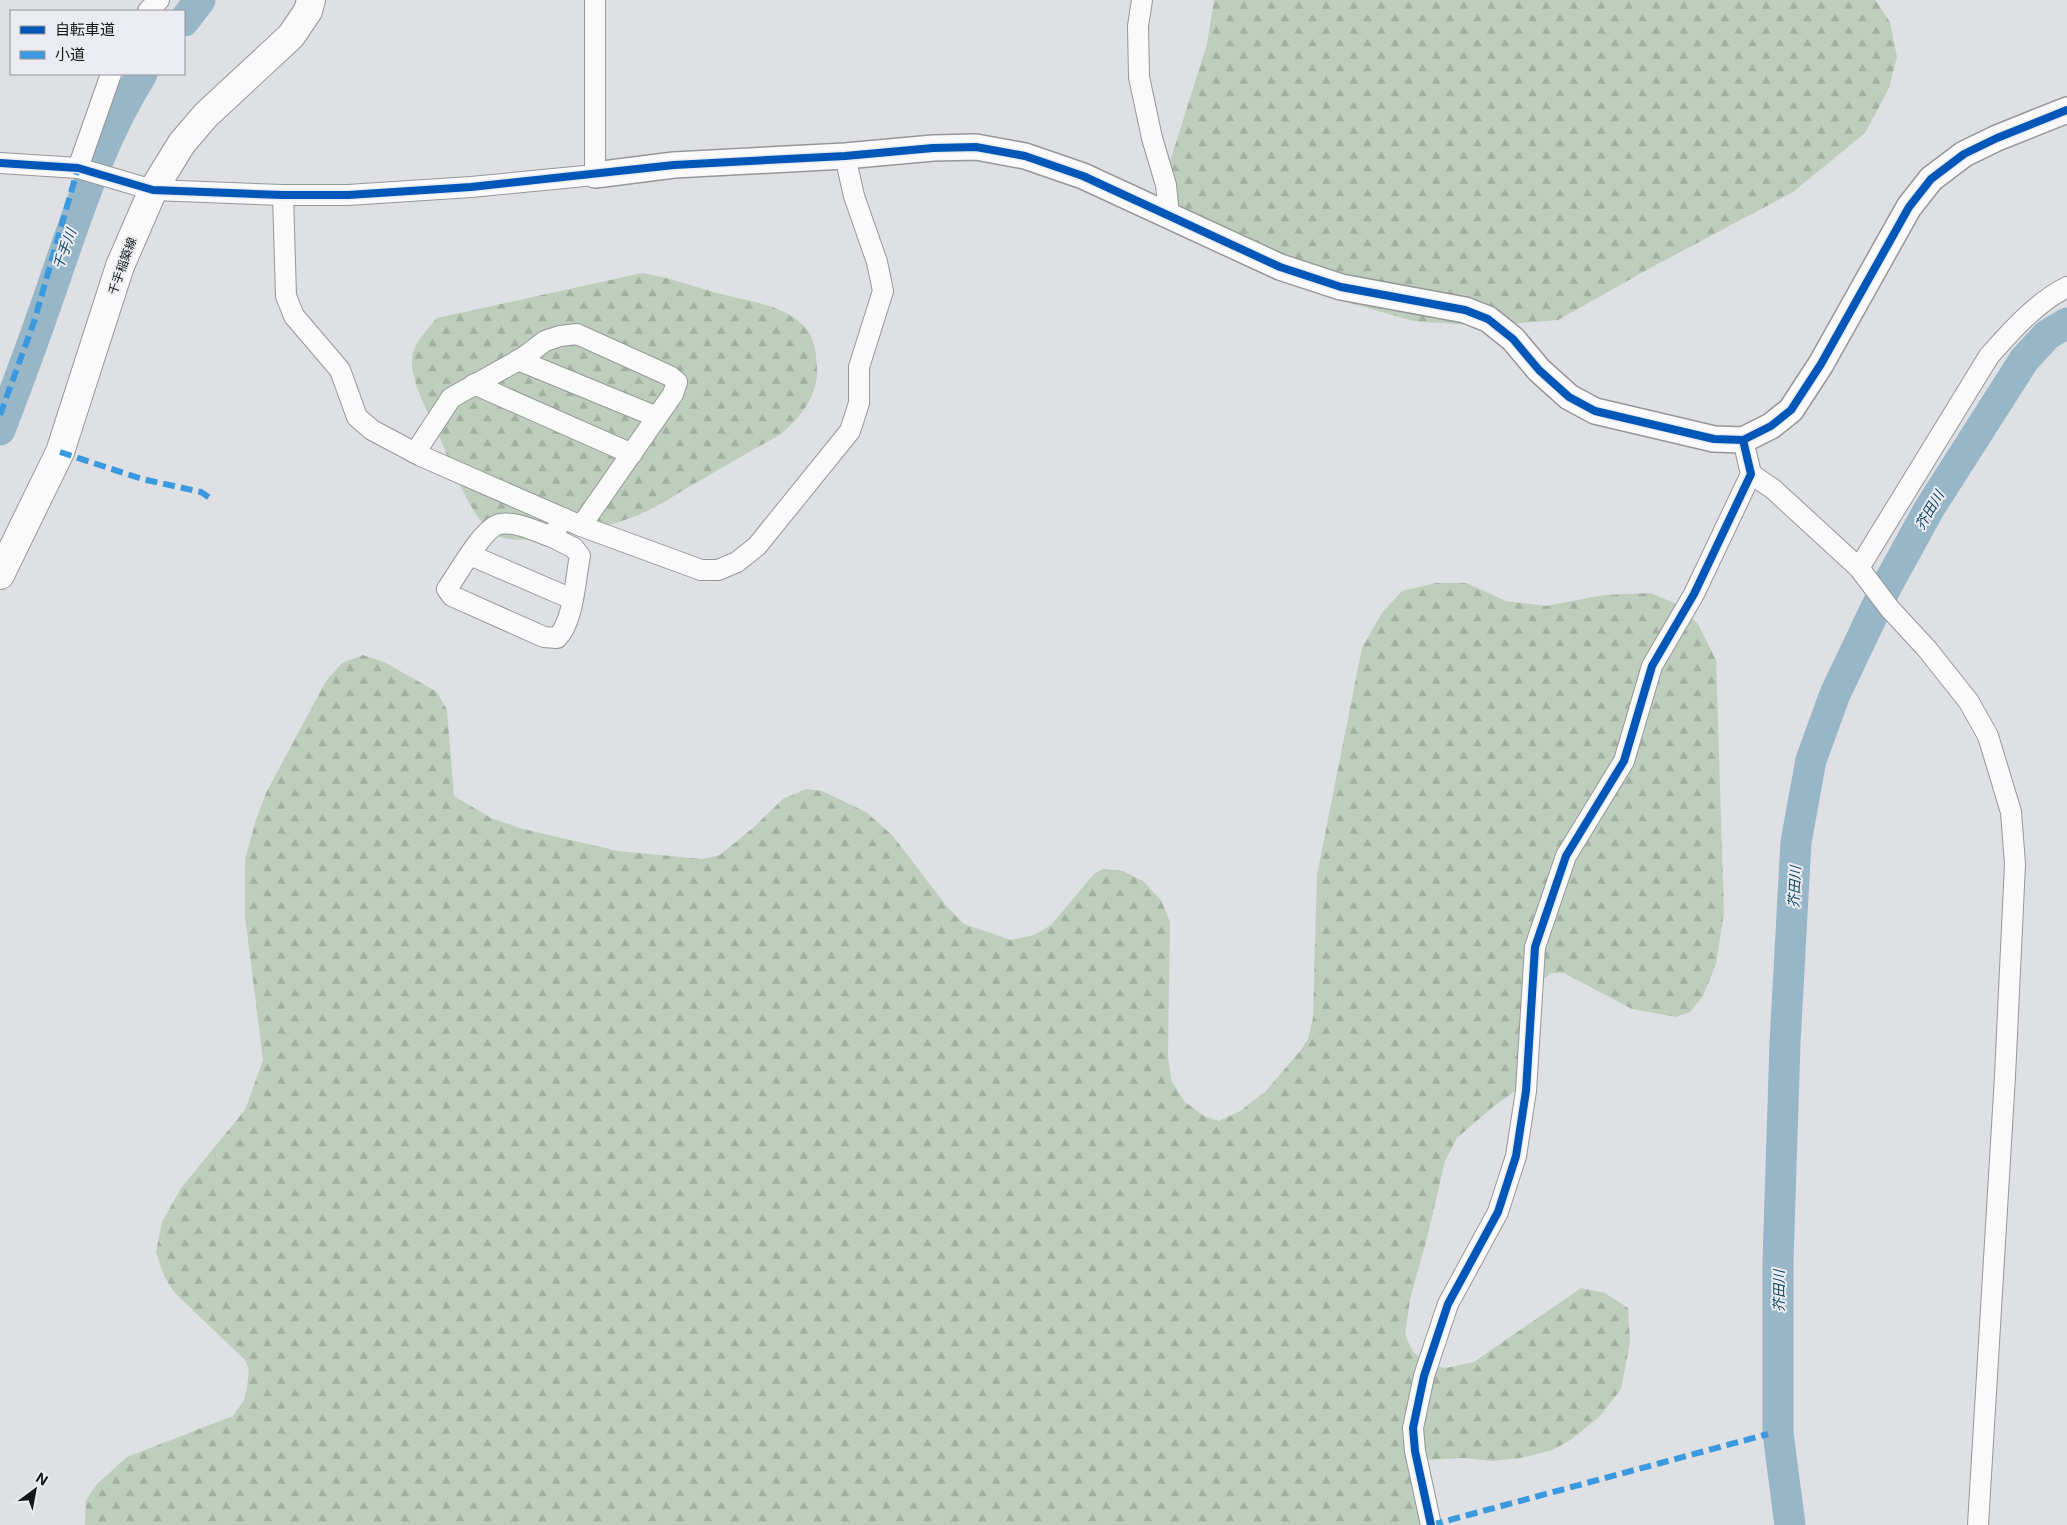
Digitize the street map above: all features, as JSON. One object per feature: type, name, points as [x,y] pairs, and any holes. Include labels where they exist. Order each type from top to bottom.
[{"type":"main road","name":"千手稲築線","points":[[0,575],[60,452],[147,188],[206,115],[291,36],[308,11],[311,0]]},
{"type":"street","points":[[149,10],[159,0]]},
{"type":"street","points":[[595,174],[596,0]]},
{"type":"street","points":[[1142,0],[1138,26],[1139,77],[1152,138],[1166,185],[1169,215]]},
{"type":"street","points":[[82,169],[111,75]]},
{"type":"street","points":[[0,163],[82,169],[147,188],[283,195],[348,195],[471,187],[674,165],[846,156],[933,148],[976,147],[1025,156],[1083,176],[1280,267],[1341,287],[1464,310],[1488,319],[1512,339],[1539,370],[1569,397],[1594,411],[1714,439],[1744,440],[1771,426],[1790,410],[1821,364],[1909,207],[1931,180],[1964,154],[1997,138],[2067,110]]},
{"type":"street","points":[[283,195],[286,296],[294,316],[340,370],[357,417],[372,430],[415,453],[572,522],[701,570],[718,570],[737,562],[757,546],[850,431],[859,403],[859,367],[883,291],[877,262],[854,196],[846,156]]},
{"type":"street","points":[[1859,568],[1989,356],[2016,326],[2056,293],[2067,287]]},
{"type":"street","points":[[415,453],[451,398],[518,360],[545,341],[560,336],[577,334],[670,376],[676,382],[673,394],[632,454],[572,522],[552,537]]},
{"type":"street","points":[[518,360],[657,417]]},
{"type":"street","points":[[474,384],[632,454]]},
{"type":"street","points":[[1432,1525],[1413,1428],[1424,1376],[1448,1304],[1498,1212],[1516,1156],[1526,1091],[1535,947],[1566,856],[1624,761],[1652,666],[1694,594],[1751,474],[1744,440]]},
{"type":"street","points":[[1751,474],[1773,489],[1859,568],[1890,609],[1927,649],[1970,702],[1988,736],[2011,812],[2015,864],[2005,1076],[1978,1525]]},
{"type":"street","points":[[501,523],[517,525],[552,537],[574,548],[580,556],[568,618],[563,631],[556,638],[544,637],[452,596],[447,589],[484,535],[492,527],[501,523]]},
{"type":"street","points":[[470,556],[572,599]]},
{"type":"green space","points":[[1214,0],[1875,0],[1890,22],[1897,57],[1889,88],[1865,133],[1793,192],[1654,266],[1558,320],[1485,326],[1413,321],[1329,297],[1248,255],[1181,212],[1168,168],[1207,44]]},
{"type":"green space","points":[[642,273],[762,304],[785,312],[795,318],[810,334],[816,355],[817,376],[808,403],[797,418],[777,436],[664,502],[638,515],[590,530],[551,538],[515,539],[500,537],[491,532],[481,522],[463,492],[420,394],[412,362],[417,343],[437,318]]},
{"type":"green space","points":[[1436,583],[1466,583],[1506,601],[1546,606],[1604,595],[1651,593],[1676,604],[1698,624],[1716,660],[1724,913],[1716,964],[1703,996],[1690,1012],[1676,1017],[1632,1009],[1564,973],[1551,973],[1538,984],[1535,1006],[1540,1039],[1535,1068],[1518,1089],[1494,1106],[1457,1138],[1445,1161],[1410,1299],[1405,1335],[1413,1352],[1429,1365],[1446,1368],[1474,1362],[1581,1288],[1605,1293],[1628,1308],[1630,1342],[1621,1389],[1600,1416],[1572,1439],[1553,1450],[1521,1458],[1492,1461],[1464,1458],[1420,1460],[1432,1512],[1445,1525],[85,1525],[86,1500],[97,1484],[127,1457],[233,1416],[244,1400],[249,1370],[245,1360],[174,1292],[164,1276],[156,1252],[162,1222],[181,1188],[245,1110],[263,1060],[245,916],[245,859],[266,793],[326,681],[342,663],[363,655],[386,663],[437,692],[447,710],[454,796],[491,818],[523,829],[618,851],[702,859],[720,855],[754,827],[783,799],[806,789],[822,791],[866,812],[893,836],[948,908],[964,924],[1011,940],[1034,935],[1051,925],[1094,874],[1103,869],[1123,871],[1143,881],[1161,900],[1170,922],[1168,1054],[1171,1080],[1185,1102],[1204,1116],[1219,1121],[1240,1111],[1265,1092],[1308,1039],[1313,1018],[1317,875],[1362,648],[1382,613],[1402,591]]},
{"type":"waterway","name":"千手川","points":[[185,20],[200,0]]},
{"type":"waterway","name":"千手川","points":[[0,430],[94,171],[104,146],[141,75]]},
{"type":"waterway","name":"芥田川","points":[[1790,1525],[1778,1433],[1778,1261],[1785,1043],[1796,842],[1811,760],[1835,694],[1884,591],[1929,509],[2024,360],[2047,335],[2067,323]]},
{"type":"marked path","points":[[0,415],[34,322],[78,168]]},
{"type":"marked path","points":[[60,452],[142,479],[201,492],[210,498]]},
{"type":"marked path","points":[[1431,1525],[1768,1434]]},
{"type":"cycle path","points":[[0,163],[78,168],[153,190],[283,195],[348,195],[471,187],[674,165],[845,156],[933,148],[976,147],[1025,156],[1083,176],[1280,267],[1341,287],[1465,310],[1488,319],[1513,339],[1539,370],[1569,397],[1595,411],[1714,439],[1743,440],[1771,426],[1791,410],[1821,364],[1909,207],[1931,179],[1964,154],[1997,138],[2067,110]]},
{"type":"cycle path","points":[[1431,1525],[1415,1451],[1413,1428],[1424,1376],[1448,1304],[1498,1212],[1516,1156],[1526,1091],[1535,947],[1566,856],[1624,761],[1652,666],[1694,594],[1751,474],[1743,440]]}]
